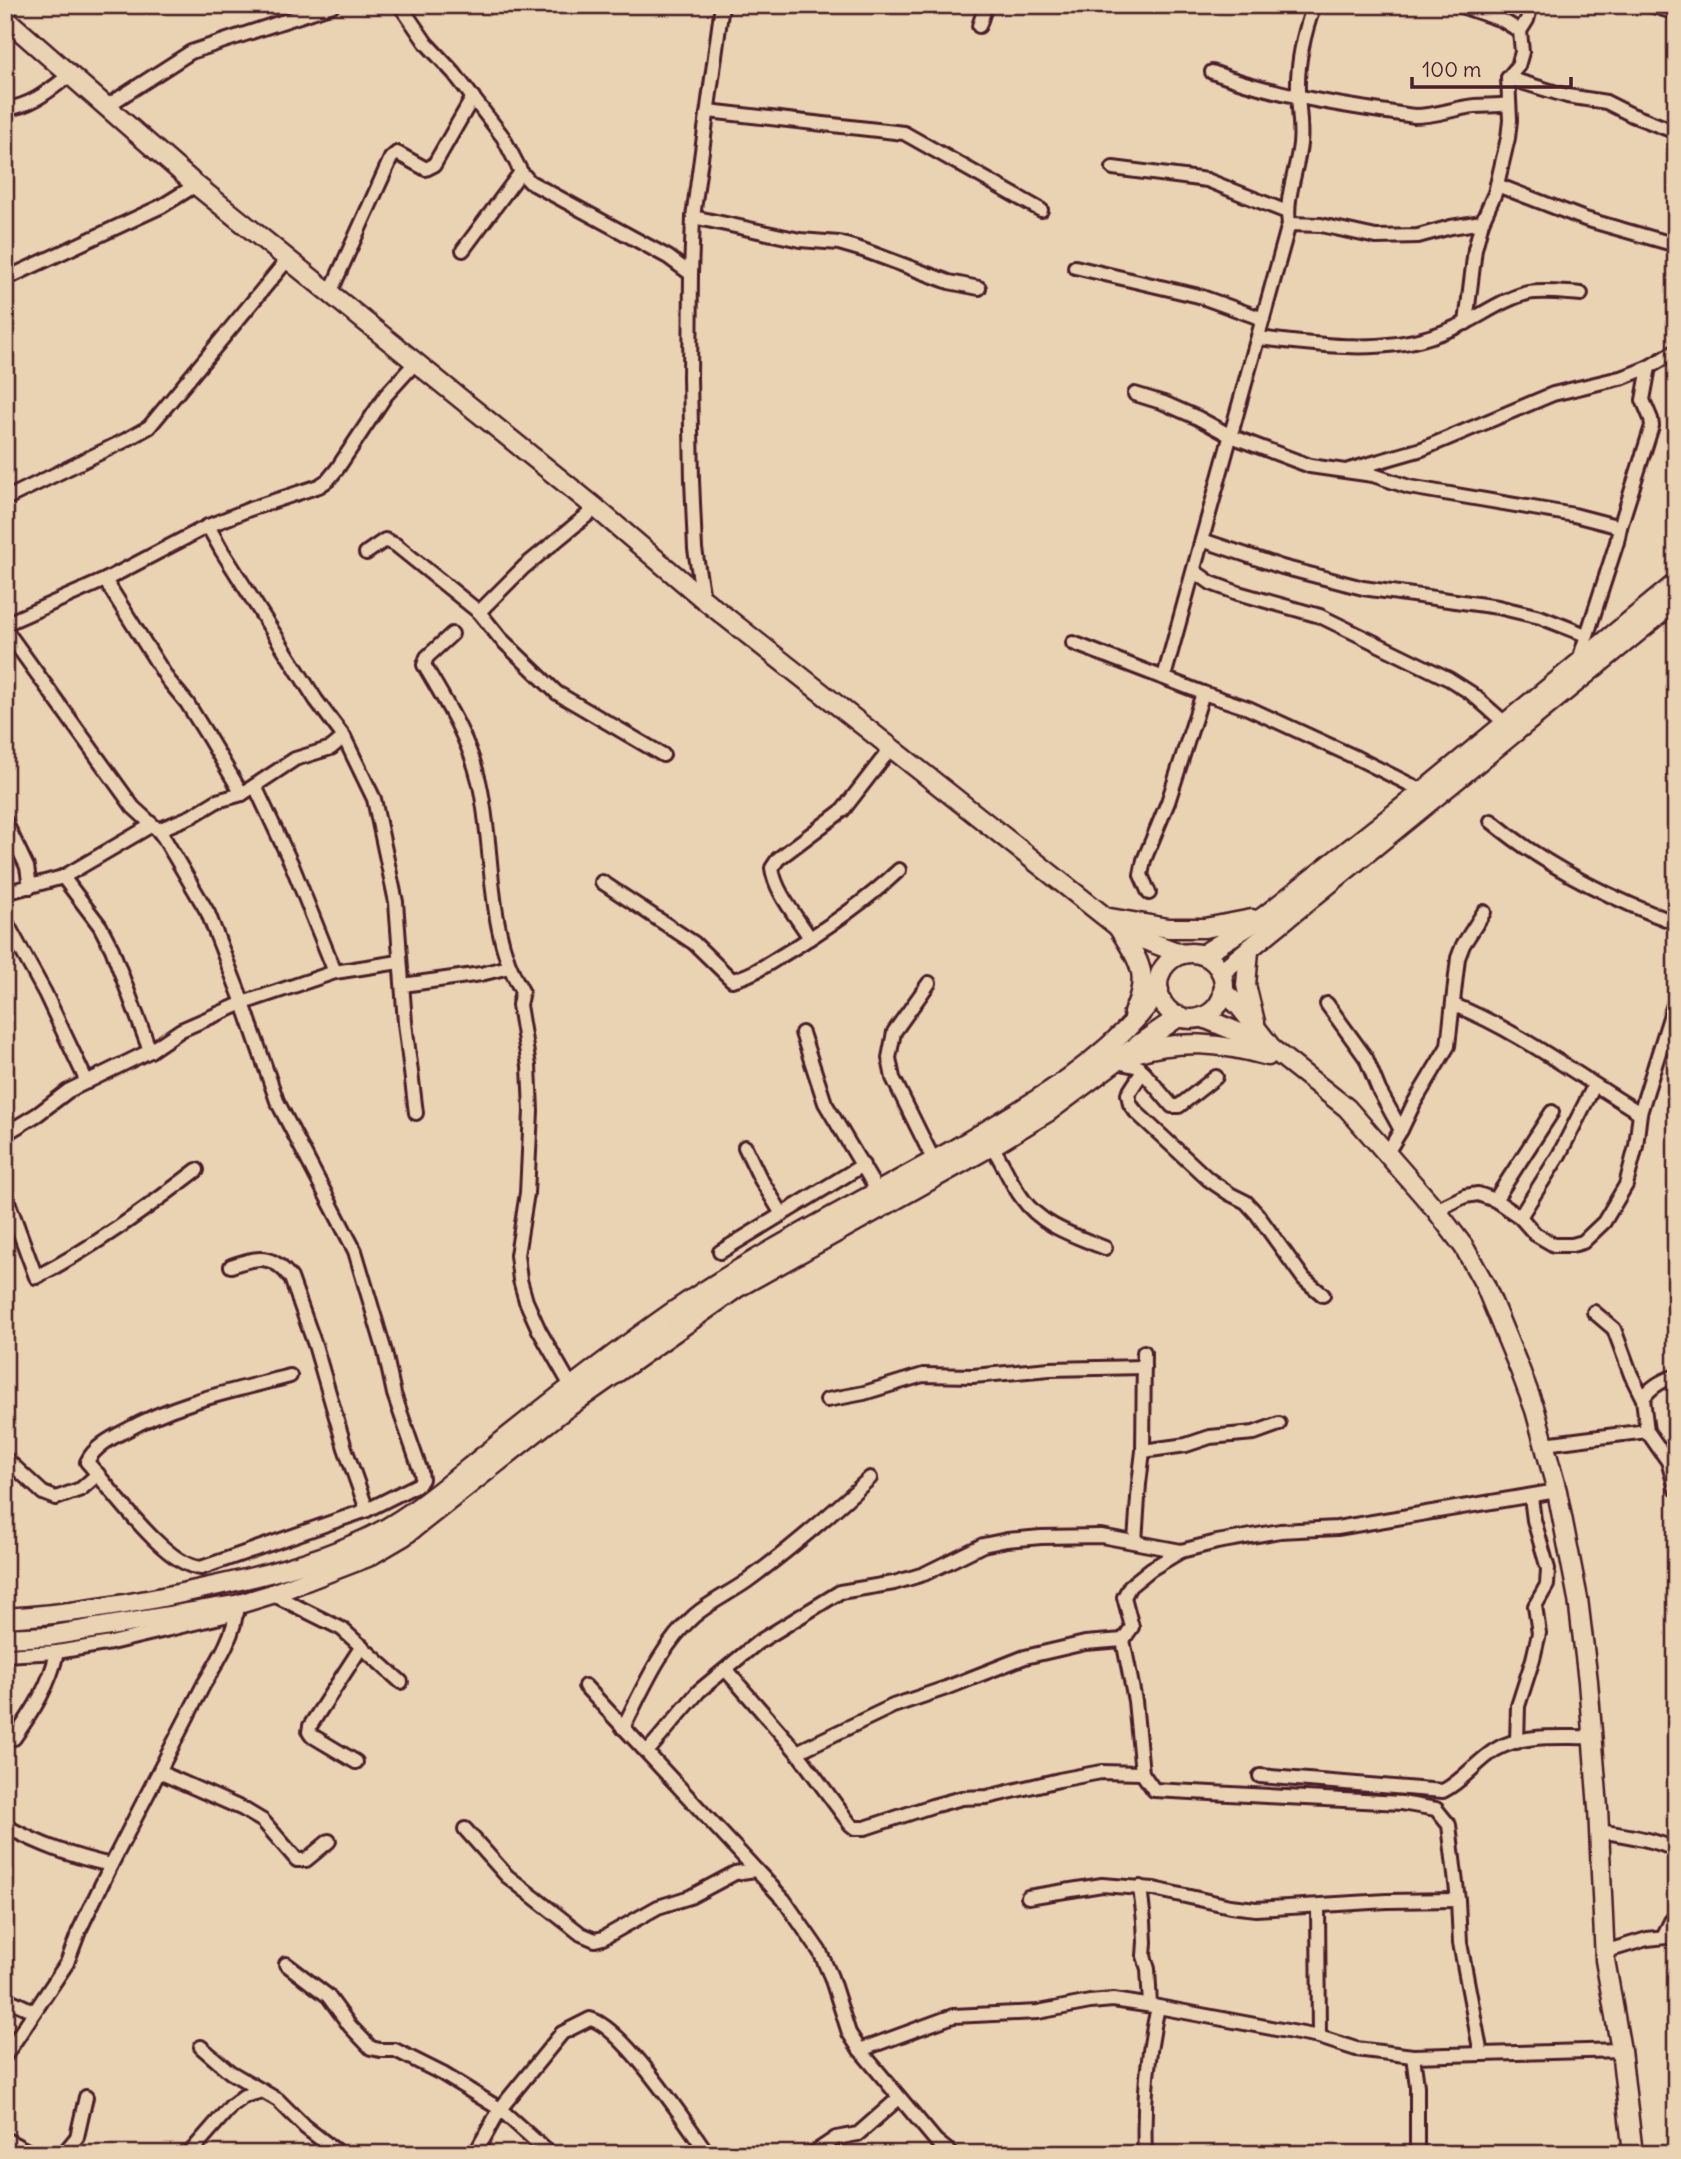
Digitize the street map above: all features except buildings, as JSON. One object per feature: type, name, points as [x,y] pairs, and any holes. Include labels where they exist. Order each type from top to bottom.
[{"type":"main road","points":[[5,18],[196,185],[596,508],[703,599],[1116,926],[1182,954],[1202,955],[1211,960],[1221,972],[1223,991],[1213,1010],[1194,1019],[1180,1016],[1167,1008],[1160,997],[1161,974],[1169,961],[1182,954]]},
{"type":"main road","points":[[1202,955],[1263,917],[1423,791],[1676,583]]},
{"type":"main road","points":[[1221,972],[1676,601]]},
{"type":"main road","points":[[1116,926],[1205,928],[1263,917]]},
{"type":"main road","points":[[1116,926],[1159,985]]},
{"type":"main road","points":[[1116,926],[1138,960],[1143,983],[1140,998],[1121,1035]]},
{"type":"main road","points":[[1249,951],[1246,985],[1257,1029]]},
{"type":"main road","points":[[5,1618],[77,1612],[184,1593],[259,1576],[359,1542],[384,1529],[674,1311],[740,1269],[1020,1110],[1077,1070],[1121,1035],[1144,1012],[1159,985]]},
{"type":"main road","points":[[1223,991],[1281,1057]]},
{"type":"main road","points":[[5,1638],[49,1636],[236,1609],[351,1565],[388,1546],[429,1518],[564,1410],[737,1288],[1048,1112],[1180,1016]]},
{"type":"main road","points":[[1201,1017],[1240,1033],[1281,1057],[1347,1108],[1436,1210],[1464,1247],[1485,1285],[1520,1370],[1557,1491],[1578,1599],[1599,1831],[1604,1952],[1621,2050],[1633,2154]]},
{"type":"main road","points":[[1120,1059],[1171,1044],[1195,1043],[1239,1048],[1281,1057]]},
{"type":"street","points":[[107,106],[191,52],[333,5]]},
{"type":"street","points":[[400,5],[426,43],[503,136],[521,172],[530,182],[656,251],[691,274]]},
{"type":"street","points":[[703,599],[695,549],[690,377],[691,274],[693,217],[722,5]]},
{"type":"street","points":[[979,26],[986,5]]},
{"type":"street","points":[[1164,677],[1258,338],[1288,218],[1300,146],[1298,70],[1303,37],[1314,5]]},
{"type":"street","points":[[1458,5],[1502,20],[1520,31]]},
{"type":"street","points":[[1466,323],[1471,276],[1482,222],[1497,185],[1508,138],[1508,78],[1518,66],[1522,52],[1520,31],[1527,20],[1531,5]]},
{"type":"street","points":[[1650,5],[1676,13]]},
{"type":"street","points":[[1212,72],[1298,96],[1414,116],[1432,116],[1476,106],[1509,104]]},
{"type":"street","points":[[5,109],[38,99],[71,74]]},
{"type":"street","points":[[1508,78],[1567,96],[1606,102],[1676,132]]},
{"type":"street","points":[[330,293],[391,158],[397,153],[426,169],[434,165],[473,97]]},
{"type":"street","points":[[708,111],[904,133],[1041,210]]},
{"type":"street","points":[[1113,167],[1207,180],[1288,218],[1376,237],[1418,236],[1482,222]]},
{"type":"street","points":[[463,250],[521,172]]},
{"type":"street","points":[[5,279],[162,206],[196,185]]},
{"type":"street","points":[[1497,185],[1585,219],[1676,245]]},
{"type":"street","points":[[693,217],[800,240],[839,243],[948,282],[979,288]]},
{"type":"street","points":[[5,499],[149,427],[288,259]]},
{"type":"street","points":[[1075,267],[1199,296],[1263,319]]},
{"type":"street","points":[[1258,338],[1346,347],[1428,337],[1466,323],[1527,293],[1581,294]]},
{"type":"street","points":[[1346,471],[1422,449],[1553,394],[1624,377],[1649,367],[1676,351]]},
{"type":"street","points":[[290,1376],[177,1406],[111,1438],[91,1455],[88,1462],[136,1522],[173,1554],[193,1567],[201,1568],[367,1510],[419,1484],[422,1479],[394,1394],[385,1352],[355,1251],[277,1101],[208,913],[177,858],[155,827],[133,807],[5,626],[106,580],[208,526],[319,486],[328,480],[386,395],[416,362]]},
{"type":"street","points":[[1578,663],[1652,426],[1643,400],[1649,367]]},
{"type":"street","points":[[1135,394],[1175,408],[1231,436],[1310,467],[1373,475],[1409,487],[1574,515],[1620,527]]},
{"type":"street","points":[[479,612],[524,567],[596,508]]},
{"type":"street","points":[[208,526],[316,701],[344,737],[374,799],[396,902],[399,962],[416,1113]]},
{"type":"street","points":[[1202,540],[1282,567],[1363,588],[1497,607],[1540,618],[1586,635]]},
{"type":"street","points":[[366,553],[379,543],[390,541],[479,612],[500,638],[557,693],[663,755]]},
{"type":"street","points":[[1194,571],[1211,583],[1320,616],[1449,679],[1471,693],[1505,723]]},
{"type":"street","points":[[106,580],[168,680],[187,703],[242,794]]},
{"type":"street","points":[[452,634],[426,657],[424,665],[453,713],[472,758],[479,783],[496,908],[509,967],[522,991],[519,1005],[530,1066],[527,1193],[517,1255],[520,1280],[538,1330],[571,1386]]},
{"type":"street","points":[[1073,643],[1248,708],[1423,791]]},
{"type":"street","points":[[1149,893],[1141,875],[1144,860],[1168,803],[1203,693]]},
{"type":"street","points":[[5,893],[63,877],[155,827],[192,816],[217,801],[242,794],[296,759],[331,748],[344,737]]},
{"type":"street","points":[[810,938],[779,891],[773,879],[772,867],[778,859],[843,810],[891,748]]},
{"type":"street","points":[[255,786],[292,865],[335,972]]},
{"type":"street","points":[[5,821],[27,867],[30,887]]},
{"type":"street","points":[[1490,821],[1521,845],[1572,876],[1615,899],[1676,923]]},
{"type":"street","points":[[603,882],[694,943],[732,980],[754,972],[810,938],[863,902],[899,870]]},
{"type":"street","points":[[63,877],[100,926],[150,1051]]},
{"type":"street","points":[[1387,1153],[1448,1046],[1458,958],[1463,944],[1484,912]]},
{"type":"street","points":[[5,920],[39,982],[87,1082]]},
{"type":"street","points":[[5,1134],[68,1091],[150,1051],[181,1030],[243,1003],[335,972],[399,962]]},
{"type":"street","points":[[403,985],[467,977],[509,967]]},
{"type":"street","points":[[929,984],[894,1032],[889,1058],[893,1078],[934,1161]]},
{"type":"street","points":[[1436,1210],[1465,1196],[1478,1194],[1496,1200],[1520,1217],[1535,1234],[1554,1245],[1583,1242],[1604,1222],[1626,1185],[1636,1146],[1640,1113],[1675,1003]]},
{"type":"street","points":[[1326,1004],[1366,1058],[1379,1090],[1401,1130]]},
{"type":"street","points":[[1454,1005],[1494,1025],[1640,1113]]},
{"type":"street","points":[[802,1032],[825,1103],[878,1192]]},
{"type":"street","points":[[1120,1059],[1143,1071],[1172,1106],[1179,1106],[1216,1077]]},
{"type":"street","points":[[1143,1071],[1128,1094],[1130,1104],[1136,1112],[1208,1179],[1246,1202],[1304,1279],[1323,1295]]},
{"type":"street","points":[[1520,1217],[1559,1155],[1594,1086]]},
{"type":"street","points":[[1496,1200],[1552,1112]]},
{"type":"street","points":[[992,1146],[1022,1198],[1035,1213],[1065,1232],[1105,1248]]},
{"type":"street","points":[[745,1147],[782,1214]]},
{"type":"street","points":[[720,1252],[863,1165]]},
{"type":"street","points":[[5,1193],[36,1277],[65,1262],[146,1209],[197,1170]]},
{"type":"street","points":[[231,1266],[253,1259],[267,1259],[285,1270],[291,1278],[367,1510]]},
{"type":"street","points":[[1594,1312],[1614,1329],[1643,1399],[1647,1431],[1672,1461],[1676,1489]]},
{"type":"street","points":[[1135,1541],[1143,1451],[1144,1352]]},
{"type":"street","points":[[827,1400],[864,1393],[923,1375],[973,1376],[1050,1369],[1144,1367]]},
{"type":"street","points":[[1643,1399],[1657,1384],[1676,1376]]},
{"type":"street","points":[[1143,1451],[1186,1445],[1210,1437],[1254,1433],[1279,1424]]},
{"type":"street","points":[[1544,1444],[1647,1431]]},
{"type":"street","points":[[5,1458],[43,1493],[56,1498],[81,1489],[98,1474]]},
{"type":"street","points":[[623,1728],[653,1670],[694,1616],[725,1597],[789,1549],[870,1478]]},
{"type":"street","points":[[1481,2054],[1460,1944],[1449,1825],[1436,1810],[1389,1802],[1154,1790],[1142,1773],[1136,1701],[1123,1640],[1132,1627],[1124,1597],[1130,1586],[1151,1569],[1181,1551],[1217,1542],[1280,1531],[1337,1528],[1557,1491]]},
{"type":"street","points":[[1517,1742],[1518,1706],[1539,1633],[1535,1606],[1548,1585],[1548,1569],[1534,1520],[1531,1497]]},
{"type":"street","points":[[647,1752],[699,1691],[757,1643],[840,1592],[894,1583],[924,1574],[983,1545],[1007,1540],[1101,1536],[1135,1541],[1147,1548],[1181,1551]]},
{"type":"street","points":[[272,1594],[342,1629],[401,1682]]},
{"type":"street","points":[[5,1655],[57,1652],[111,1643],[236,1609]]},
{"type":"street","points":[[5,2056],[67,1963],[79,1931],[111,1865],[204,1684],[221,1658],[236,1609]]},
{"type":"street","points":[[797,1752],[893,1706],[1025,1657],[1085,1643],[1123,1640]]},
{"type":"street","points":[[356,1762],[309,1732],[310,1726],[362,1646]]},
{"type":"street","points":[[14,1738],[48,1684],[57,1652]]},
{"type":"street","points":[[726,1670],[797,1752],[850,1825],[859,1829],[962,1798],[987,1797],[1101,1772],[1142,1773]]},
{"type":"street","points":[[585,1686],[707,1815],[805,1928],[820,1952],[849,2033],[860,2050],[936,2141],[952,2154]]},
{"type":"street","points":[[1260,1776],[1443,1791],[1497,1749],[1537,1738],[1592,1737]]},
{"type":"street","points":[[161,1770],[168,1776],[243,1809],[263,1821],[296,1860],[306,1860],[329,1841]]},
{"type":"street","points":[[5,1826],[40,1844],[111,1865]]},
{"type":"street","points":[[465,1829],[507,1876],[581,1934],[594,1940],[603,1938],[658,1907],[690,1897],[735,1873],[755,1870]]},
{"type":"street","points":[[1599,1831],[1672,1847],[1676,1852]]},
{"type":"street","points":[[735,1873],[743,1858]]},
{"type":"street","points":[[1028,1897],[1102,1885],[1140,1887],[1256,1909],[1387,1901],[1458,1900]]},
{"type":"street","points":[[1140,1887],[1144,1955],[1154,2006],[1145,2096],[1146,2154]]},
{"type":"street","points":[[1318,1906],[1319,2037]]},
{"type":"street","points":[[1604,1952],[1647,1939],[1670,1937],[1671,1921],[1676,1916]]},
{"type":"street","points":[[286,1964],[328,1996],[350,2026],[371,2048],[394,2050],[410,2056],[500,2109],[550,2154]]},
{"type":"street","points":[[5,1998],[33,2011]]},
{"type":"street","points":[[860,2050],[953,2017],[1038,2012],[1113,2000],[1319,2037],[1356,2049],[1413,2056],[1621,2050]]},
{"type":"street","points":[[475,2154],[500,2109],[562,2034],[590,2019],[603,2024],[638,2059],[708,2154]]},
{"type":"street","points":[[201,2047],[230,2072],[278,2100],[336,2153]]},
{"type":"street","points":[[1413,2056],[1417,2086],[1417,2154]]},
{"type":"street","points":[[189,2154],[231,2106],[244,2096],[263,2091]]},
{"type":"street","points":[[63,2154],[78,2137],[86,2097]]},
{"type":"street","points":[[812,2154],[835,2138],[858,2133],[899,2098]]},
{"type":"street","points":[[5,2139],[33,2154]]}]
